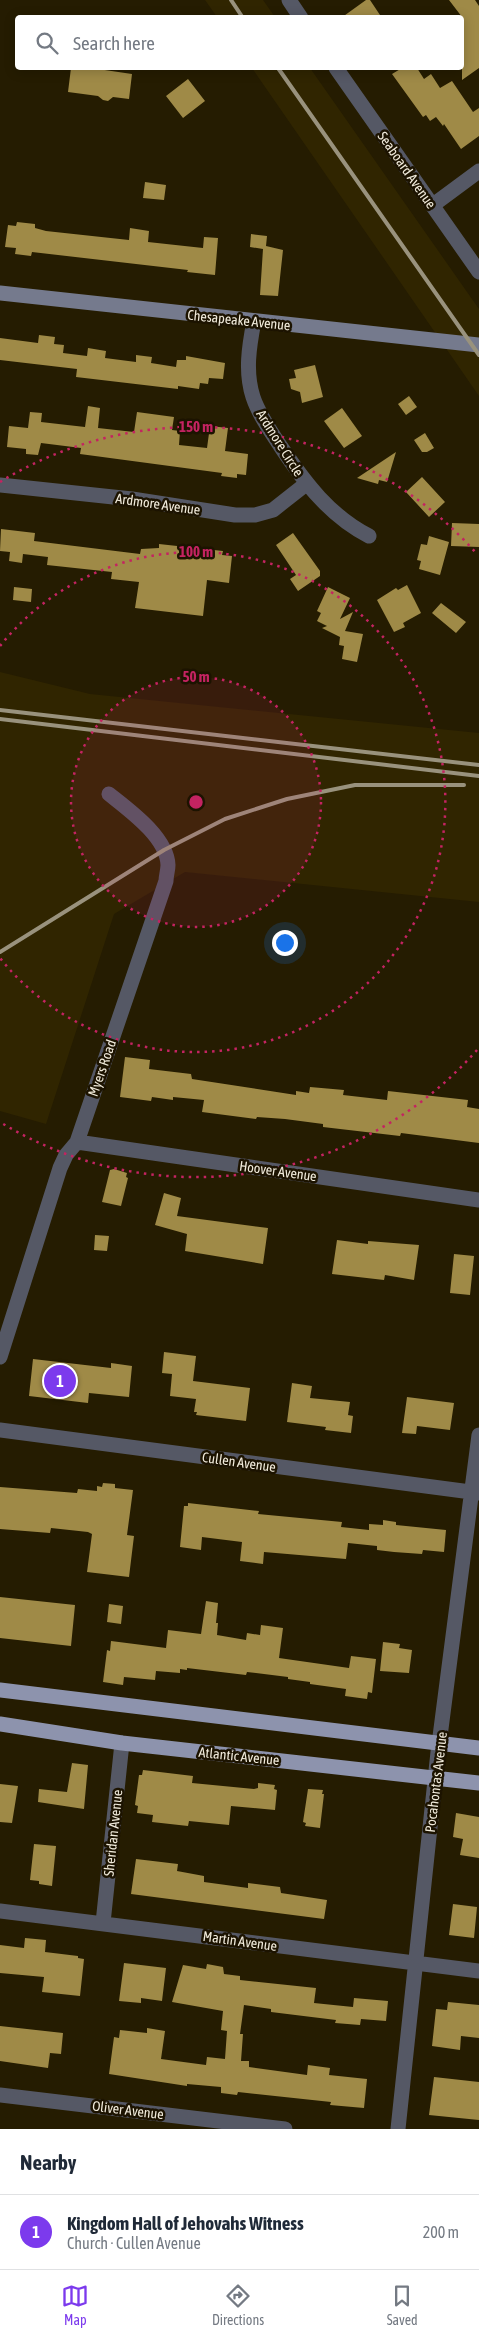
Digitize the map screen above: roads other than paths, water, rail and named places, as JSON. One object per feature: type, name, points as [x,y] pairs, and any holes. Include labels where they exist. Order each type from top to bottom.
[{"type":"main road","points":[[0,1690],[479,1748]]},
{"type":"main road","name":"Atlantic Avenue","points":[[0,1724],[122,1743],[479,1783]]},
{"type":"street","points":[[288,0],[299,15]]},
{"type":"street","name":"Seaboard Avenue","points":[[337,70],[479,272]]},
{"type":"street","points":[[432,206],[479,171]]},
{"type":"street","name":"Chesapeake Avenue","points":[[0,293],[479,346]]},
{"type":"street","name":"Ardmore Circle","points":[[254,321],[248,366],[253,398],[269,430],[306,484],[350,526],[369,536]]},
{"type":"street","name":"Ardmore Avenue","points":[[0,485],[132,499],[235,515],[255,516],[273,510],[306,484]]},
{"type":"street","name":"Myers Road","points":[[0,1357],[60,1168],[66,1155],[77,1142],[166,881],[168,865],[164,850],[157,839],[138,817],[109,794]]},
{"type":"street","name":"Hoover Avenue","points":[[77,1142],[479,1200]]},
{"type":"street","name":"Cullen Avenue","points":[[0,1430],[476,1493]]},
{"type":"street","name":"Pocahontas Avenue","points":[[398,2129],[440,1743],[476,1493],[479,1435]]},
{"type":"street","name":"Sheridan Avenue","points":[[103,1923],[122,1743]]},
{"type":"street","name":"Martin Avenue","points":[[0,1912],[103,1923],[479,1971]]},
{"type":"street","name":"Oliver Avenue","points":[[0,2094],[285,2129]]},
{"type":"railway","points":[[231,0],[241,15]]},
{"type":"railway","points":[[279,70],[479,355]]},
{"type":"railway","points":[[0,710],[479,765]]},
{"type":"railway","points":[[0,719],[479,776]]},
{"type":"railway","points":[[0,952],[164,850],[225,819],[287,799],[355,785],[464,785]]},
{"type":"place","name":"Kingdom Hall of Jehovahs Witness","points":[[60,1381]]}]
